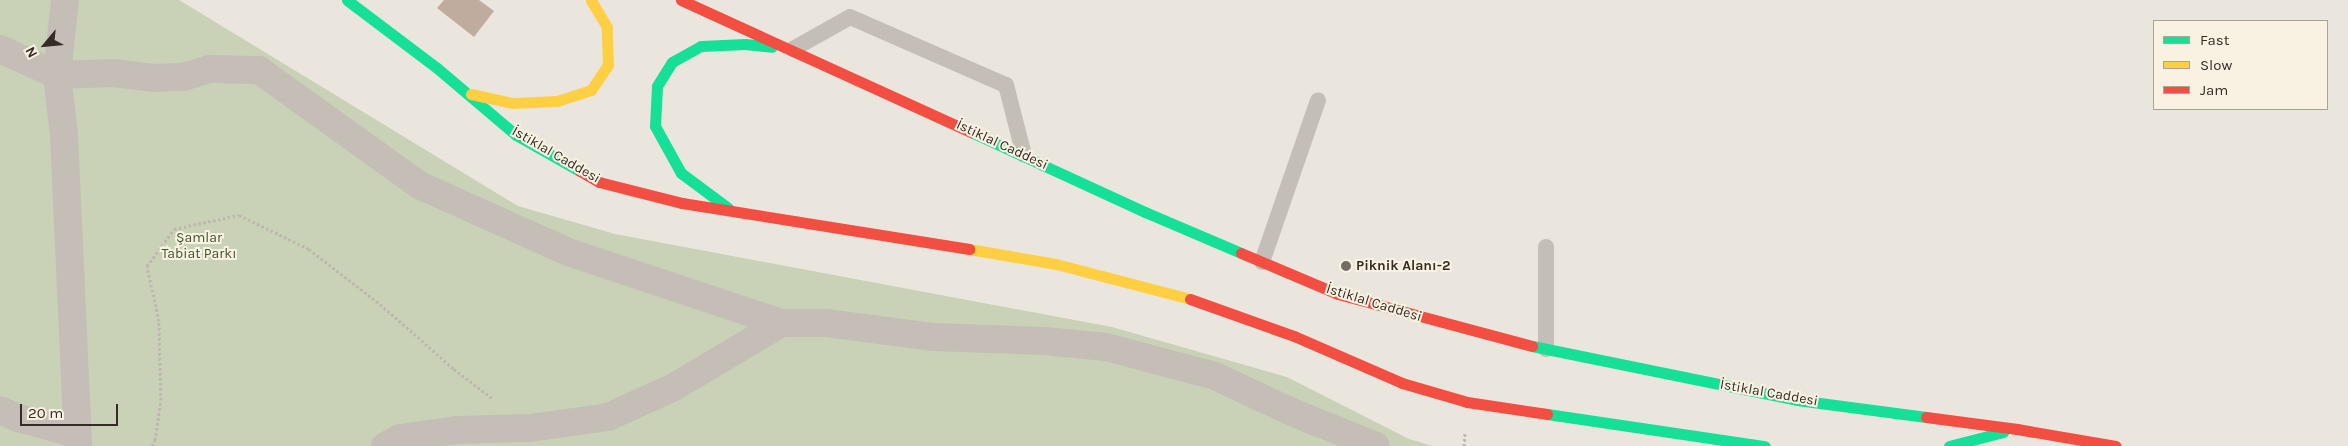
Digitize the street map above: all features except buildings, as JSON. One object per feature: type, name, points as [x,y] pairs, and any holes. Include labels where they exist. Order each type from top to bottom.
[{"type":"main road","name":"İstiklal Caddesi","points":[[347,0],[516,135],[599,182],[682,203],[729,209],[1056,264],[1185,297],[1294,336],[1402,383],[1467,402],[1765,446]]},
{"type":"main road","points":[[467,94],[513,104],[557,101],[590,90],[608,65],[606,28],[591,0]]},
{"type":"main road","name":"İstiklal Caddesi","points":[[682,0],[719,7],[793,49],[1145,212],[1338,294],[1510,342],[1797,400],[2017,429],[2116,446]]},
{"type":"main road","points":[[729,209],[681,173],[655,126],[657,86],[672,62],[701,46],[745,44],[793,49]]},
{"type":"main road","points":[[1949,446],[2017,429]]},
{"type":"street","points":[[0,410],[77,440],[64,135],[57,75],[65,0]]},
{"type":"street","points":[[0,49],[57,75],[113,73],[151,78],[175,77],[210,69],[259,70],[419,185],[568,252],[782,324],[826,323],[934,337],[1044,341],[1106,348],[1215,376],[1294,413],[1376,446]]},
{"type":"street","points":[[385,446],[400,438],[458,430],[530,428],[608,417],[674,387],[782,324]]},
{"type":"lane","points":[[793,49],[850,17],[1006,85],[1024,155]]},
{"type":"lane","points":[[1262,262],[1318,100]]},
{"type":"lane","points":[[1546,247],[1546,349]]},
{"type":"path","points":[[152,446],[156,440],[161,400],[159,321],[147,266],[174,229],[239,215],[309,249],[380,304],[454,369],[530,428]]},
{"type":"green space","name":"Şamlar Tabiat Parkı","points":[[0,0],[179,0],[518,206],[615,234],[1112,327],[1287,377],[1409,439],[1433,446],[0,446]]},
{"type":"traffic: fast","points":[[347,0],[437,68],[516,135],[580,171]]},
{"type":"traffic: fast","points":[[728,208],[681,173],[655,126],[657,86],[672,62],[701,46],[745,44],[772,47]]},
{"type":"traffic: fast","points":[[971,132],[1145,212],[1241,253]]},
{"type":"traffic: fast","points":[[1532,346],[1797,400],[1926,417]]},
{"type":"traffic: fast","points":[[1547,414],[1765,446]]},
{"type":"traffic: fast","points":[[1949,446],[2003,432]]},
{"type":"traffic: slow","points":[[471,94],[513,103],[557,101],[591,90],[608,65],[607,27],[591,0]]},
{"type":"traffic: slow","points":[[969,249],[1056,264],[1190,299]]},
{"type":"traffic: jam","points":[[681,0],[971,132]]},
{"type":"traffic: jam","points":[[580,171],[599,182],[682,203],[969,249]]},
{"type":"traffic: jam","points":[[1241,253],[1338,294],[1532,346]]},
{"type":"traffic: jam","points":[[1190,299],[1294,336],[1402,383],[1467,402],[1547,414]]},
{"type":"traffic: jam","points":[[1926,417],[2017,429]]},
{"type":"traffic: jam","points":[[2017,429],[2116,446]]},
{"type":"place","name":"Piknik Alanı-2","points":[[1346,266]]}]
